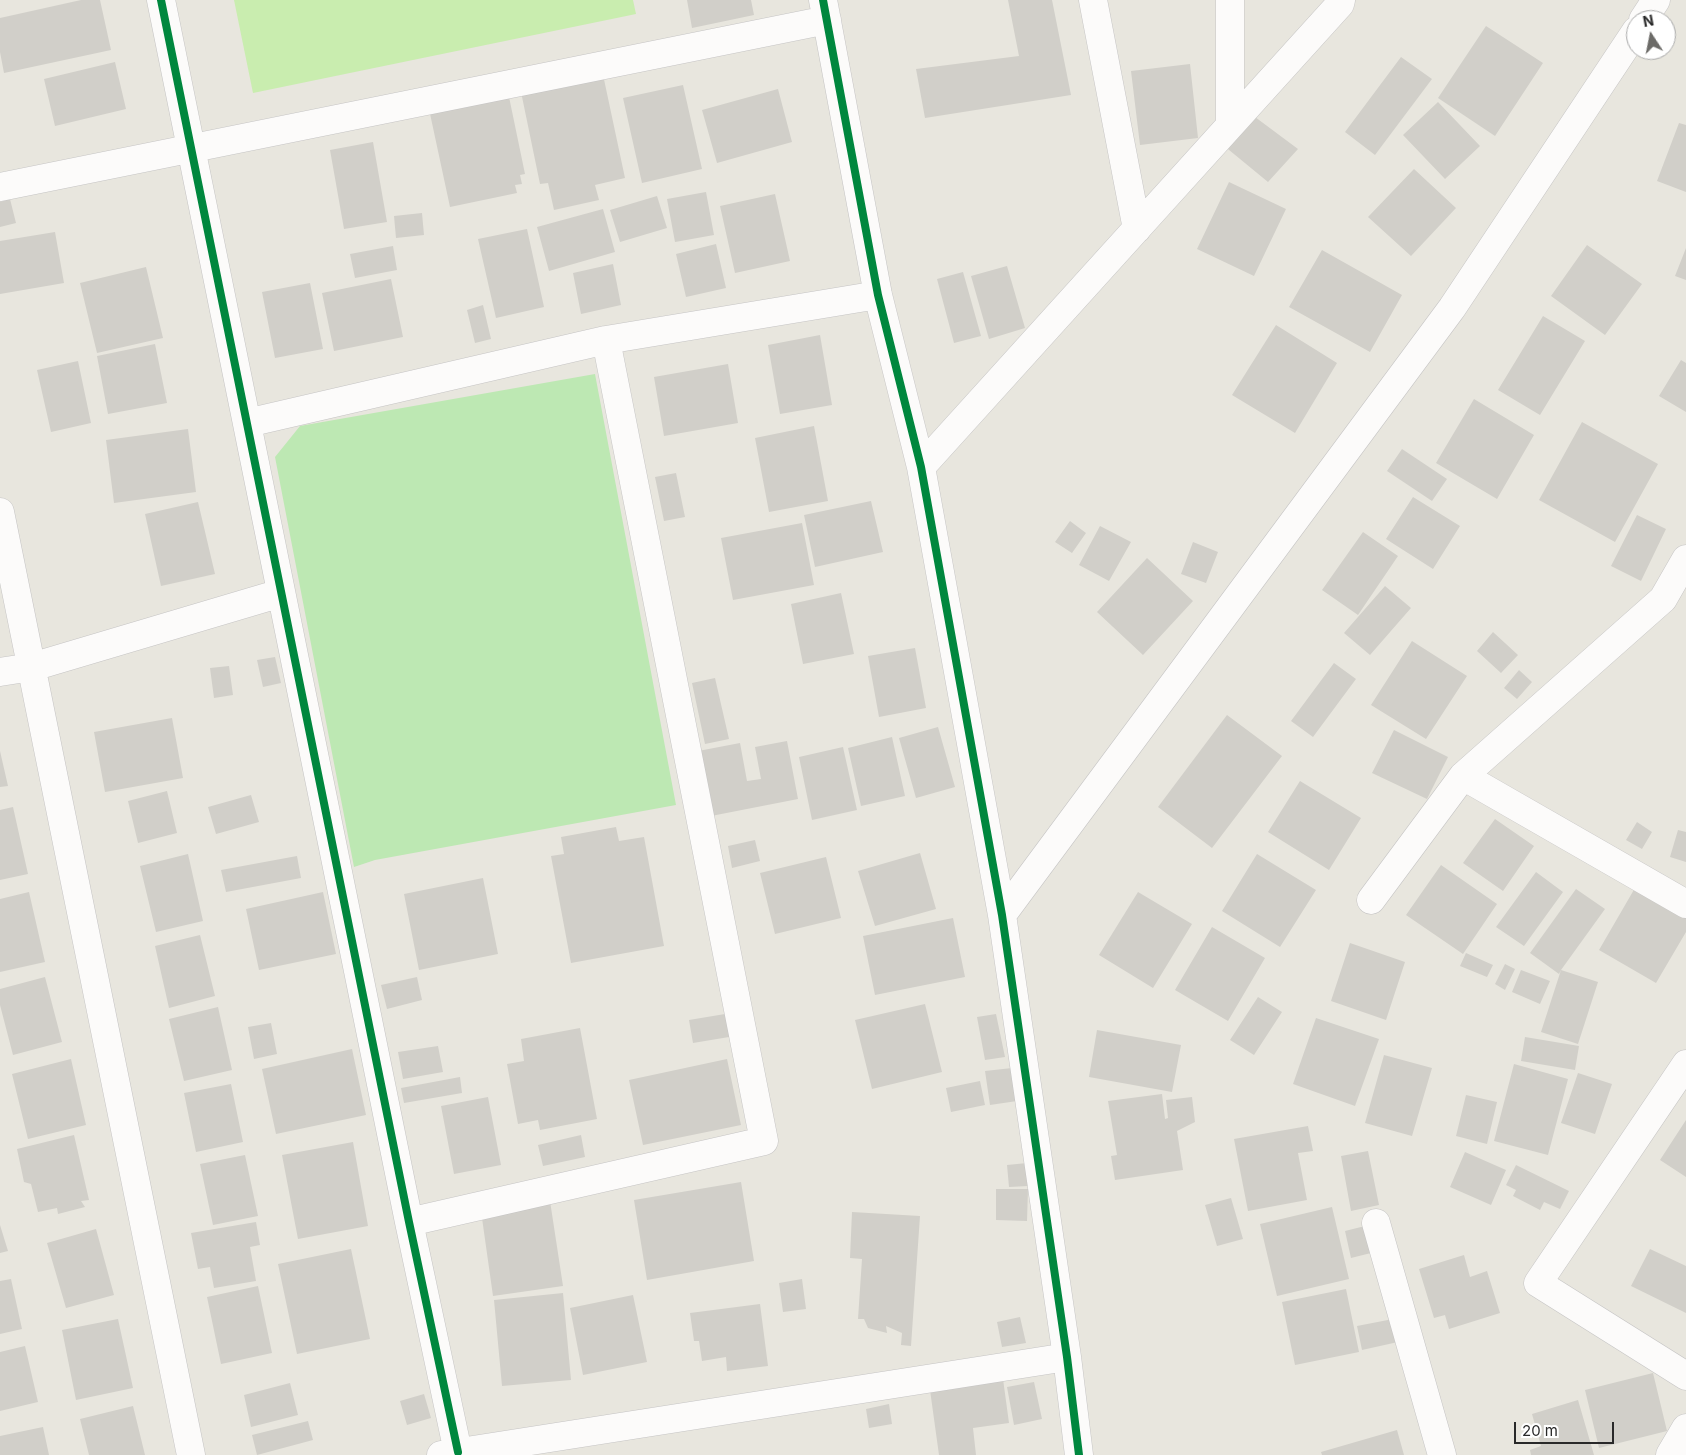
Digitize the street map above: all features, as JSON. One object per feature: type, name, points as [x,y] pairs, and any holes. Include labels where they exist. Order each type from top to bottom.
[{"type":"street","points":[[161,0],[409,1222],[449,1454],[1067,1357]]},
{"type":"street","points":[[1094,0],[1137,229]]},
{"type":"street","points":[[1230,0],[1230,125]]},
{"type":"street","points":[[921,467],[1340,4],[1341,0]]},
{"type":"street","points":[[0,187],[191,148],[825,10],[878,295],[921,467],[1002,914],[1067,1357],[1079,1455]]},
{"type":"street","points":[[1002,914],[1452,308],[1626,46]]},
{"type":"street","points":[[247,423],[606,340],[878,295]]},
{"type":"street","points":[[409,1222],[764,1141],[606,340]]},
{"type":"street","points":[[0,512],[190,1455]]},
{"type":"street","points":[[1371,900],[1463,776],[1663,599],[1686,559]]},
{"type":"street","points":[[0,672],[32,667],[281,593]]},
{"type":"street","points":[[1463,776],[1686,904]]},
{"type":"street","points":[[1686,1064],[1538,1283],[1686,1376]]},
{"type":"street","points":[[1376,1224],[1442,1455]]},
{"type":"street","points":[[1670,1455],[1686,1428]]},
{"type":"green space","points":[[234,0],[633,0],[636,14],[253,93]]},
{"type":"green space","points":[[595,374],[676,805],[375,860],[354,867],[275,457],[300,426]]},
{"type":"building","points":[[81,0],[100,0],[111,50],[4,73],[0,52],[0,18]]},
{"type":"building","points":[[687,0],[751,0],[754,15],[692,28]]},
{"type":"building","points":[[1008,0],[1052,0],[1071,95],[925,118],[916,69],[1019,56]]},
{"type":"building","points":[[1486,26],[1543,63],[1495,136],[1438,98]]},
{"type":"building","points":[[1401,57],[1432,79],[1375,155],[1345,132]]},
{"type":"building","points":[[115,62],[126,109],[55,126],[44,79]]},
{"type":"building","points":[[1190,64],[1198,138],[1140,145],[1131,71]]},
{"type":"building","points":[[602,70],[625,178],[595,185],[599,200],[554,210],[548,183],[540,184],[520,87]]},
{"type":"building","points":[[683,85],[702,169],[642,183],[623,98]]},
{"type":"building","points":[[778,89],[792,142],[717,163],[702,110]]},
{"type":"building","points":[[508,92],[525,174],[520,175],[522,184],[515,185],[517,193],[450,207],[429,109]]},
{"type":"building","points":[[1438,102],[1480,146],[1445,179],[1403,135]]},
{"type":"building","points":[[1251,114],[1298,149],[1268,182],[1223,145]]},
{"type":"building","points":[[1679,123],[1686,125],[1686,192],[1657,181]]},
{"type":"building","points":[[373,142],[387,222],[344,229],[330,150]]},
{"type":"building","points":[[1414,169],[1456,208],[1411,256],[1368,217]]},
{"type":"building","points":[[1229,182],[1286,209],[1254,276],[1197,249]]},
{"type":"building","points":[[706,192],[714,235],[675,242],[667,199]]},
{"type":"building","points":[[775,194],[790,261],[735,273],[720,206]]},
{"type":"building","points":[[657,196],[667,228],[620,242],[610,210]]},
{"type":"building","points":[[10,199],[16,223],[0,227],[0,202]]},
{"type":"building","points":[[603,209],[615,252],[549,271],[537,227]]},
{"type":"building","points":[[422,213],[424,235],[396,238],[394,216]]},
{"type":"building","points":[[527,229],[544,307],[496,318],[478,239]]},
{"type":"building","points":[[55,232],[64,283],[0,294],[0,241]]},
{"type":"building","points":[[716,244],[726,288],[686,297],[676,254]]},
{"type":"building","points":[[1587,245],[1642,284],[1605,335],[1551,296]]},
{"type":"building","points":[[393,246],[397,270],[355,278],[350,254]]},
{"type":"building","points":[[1686,248],[1686,280],[1675,276]]},
{"type":"building","points":[[1322,250],[1402,295],[1370,352],[1289,307]]},
{"type":"building","points":[[613,264],[621,305],[581,314],[573,273]]},
{"type":"building","points":[[1007,266],[1025,328],[989,339],[971,276]]},
{"type":"building","points":[[146,267],[163,338],[97,353],[80,283]]},
{"type":"building","points":[[963,272],[981,336],[954,343],[937,279]]},
{"type":"building","points":[[391,279],[403,337],[334,351],[322,293]]},
{"type":"building","points":[[310,283],[323,349],[275,358],[262,292]]},
{"type":"building","points":[[483,305],[491,339],[475,343],[467,310]]},
{"type":"building","points":[[1543,316],[1585,341],[1540,415],[1498,390]]},
{"type":"building","points":[[1276,325],[1337,363],[1295,433],[1232,395]]},
{"type":"building","points":[[820,335],[832,405],[780,414],[768,345]]},
{"type":"building","points":[[155,344],[167,403],[108,414],[97,356]]},
{"type":"building","points":[[1681,360],[1686,363],[1686,412],[1659,396]]},
{"type":"building","points":[[78,361],[91,423],[51,432],[37,370]]},
{"type":"building","points":[[728,364],[738,423],[664,436],[654,377]]},
{"type":"building","points":[[1474,399],[1534,435],[1497,499],[1436,463]]},
{"type":"building","points":[[1582,422],[1658,464],[1615,542],[1539,500]]},
{"type":"building","points":[[814,426],[828,501],[769,512],[755,438]]},
{"type":"building","points":[[188,429],[196,492],[114,503],[106,440]]},
{"type":"building","points":[[1402,449],[1447,479],[1432,501],[1387,471]]},
{"type":"building","points":[[676,473],[685,517],[664,521],[655,477]]},
{"type":"building","points":[[1413,497],[1460,526],[1433,569],[1386,539]]},
{"type":"building","points":[[871,501],[883,552],[815,567],[804,515]]},
{"type":"building","points":[[198,502],[215,574],[161,586],[145,514]]},
{"type":"building","points":[[1637,515],[1666,529],[1641,581],[1611,566]]},
{"type":"building","points":[[1070,521],[1086,533],[1072,553],[1055,542]]},
{"type":"building","points":[[802,523],[814,585],[733,600],[721,538]]},
{"type":"building","points":[[1100,526],[1131,542],[1109,581],[1079,565]]},
{"type":"building","points":[[1363,532],[1398,556],[1358,615],[1322,590]]},
{"type":"building","points":[[1193,542],[1218,552],[1206,583],[1181,574]]},
{"type":"building","points":[[1147,558],[1193,601],[1143,655],[1097,612]]},
{"type":"building","points":[[1385,586],[1411,608],[1370,655],[1344,633]]},
{"type":"building","points":[[841,593],[854,654],[803,664],[791,604]]},
{"type":"building","points":[[1493,632],[1518,655],[1501,673],[1477,651]]},
{"type":"building","points":[[1412,641],[1467,676],[1426,739],[1371,705]]},
{"type":"building","points":[[915,648],[926,708],[879,717],[868,656]]},
{"type":"building","points":[[275,657],[281,683],[263,687],[257,660]]},
{"type":"building","points":[[1334,663],[1356,679],[1313,737],[1291,721]]},
{"type":"building","points":[[229,666],[233,695],[214,698],[210,668]]},
{"type":"building","points":[[1519,670],[1532,682],[1517,699],[1504,688]]},
{"type":"building","points":[[715,678],[729,739],[705,744],[692,683]]},
{"type":"building","points":[[1227,715],[1282,756],[1212,848],[1158,807]]},
{"type":"building","points":[[172,718],[183,778],[105,792],[94,732]]},
{"type":"building","points":[[938,727],[955,787],[916,798],[899,738]]},
{"type":"building","points":[[1394,730],[1448,757],[1427,799],[1372,773]]},
{"type":"building","points":[[892,737],[905,796],[861,806],[848,748]]},
{"type":"building","points":[[787,741],[798,799],[706,817],[693,752],[740,743],[747,781],[761,779],[755,747]]},
{"type":"building","points":[[843,747],[857,810],[812,820],[799,757]]},
{"type":"building","points":[[0,751],[8,786],[0,787]]},
{"type":"building","points":[[1300,781],[1361,818],[1329,870],[1268,832]]},
{"type":"building","points":[[167,791],[177,833],[138,843],[128,801]]},
{"type":"building","points":[[251,795],[259,822],[216,834],[208,807]]},
{"type":"building","points":[[13,807],[28,874],[0,880],[0,810]]},
{"type":"building","points":[[1495,819],[1534,846],[1503,891],[1463,863]]},
{"type":"building","points":[[1637,822],[1652,832],[1642,849],[1626,840]]},
{"type":"building","points":[[616,827],[619,841],[644,837],[664,946],[571,963],[551,856],[564,854],[561,837]]},
{"type":"building","points":[[1678,830],[1686,832],[1686,862],[1670,857]]},
{"type":"building","points":[[755,840],[760,861],[732,868],[728,846]]},
{"type":"building","points":[[920,853],[936,909],[875,926],[858,871]]},
{"type":"building","points":[[188,854],[203,921],[156,932],[140,866]]},
{"type":"building","points":[[1257,854],[1316,890],[1280,947],[1222,911]]},
{"type":"building","points":[[297,856],[301,878],[226,892],[221,870]]},
{"type":"building","points":[[826,857],[841,918],[775,934],[760,873]]},
{"type":"building","points":[[1441,865],[1497,904],[1463,954],[1406,915]]},
{"type":"building","points":[[1536,872],[1563,892],[1524,946],[1496,927]]},
{"type":"building","points":[[483,878],[498,954],[419,970],[404,894]]},
{"type":"building","points":[[1639,881],[1686,909],[1686,932],[1656,983],[1599,950]]},
{"type":"building","points":[[1576,889],[1605,909],[1559,974],[1530,953]]},
{"type":"building","points":[[29,892],[45,962],[0,972],[0,899]]},
{"type":"building","points":[[323,892],[336,954],[259,970],[246,909]]},
{"type":"building","points":[[1138,892],[1192,924],[1153,988],[1099,955]]},
{"type":"building","points":[[953,918],[965,977],[875,995],[863,936]]},
{"type":"building","points":[[1212,927],[1265,958],[1228,1021],[1175,990]]},
{"type":"building","points":[[200,935],[215,996],[169,1008],[155,946]]},
{"type":"building","points":[[1350,943],[1405,962],[1386,1020],[1331,1001]]},
{"type":"building","points":[[1466,953],[1493,965],[1487,977],[1460,966]]},
{"type":"building","points":[[1505,964],[1515,969],[1505,990],[1495,984]]},
{"type":"building","points":[[1521,970],[1550,981],[1540,1004],[1512,992]]},
{"type":"building","points":[[1561,970],[1598,982],[1578,1044],[1541,1032]]},
{"type":"building","points":[[45,977],[62,1042],[13,1055],[0,1005],[0,989]]},
{"type":"building","points":[[417,977],[422,1000],[387,1009],[381,985]]},
{"type":"building","points":[[1258,997],[1282,1012],[1254,1055],[1230,1040]]},
{"type":"building","points":[[925,1004],[942,1072],[872,1089],[855,1020]]},
{"type":"building","points":[[218,1007],[232,1070],[184,1081],[169,1019]]},
{"type":"building","points":[[731,1013],[735,1036],[693,1043],[689,1020]]},
{"type":"building","points":[[996,1014],[1005,1057],[985,1060],[977,1017]]},
{"type":"building","points":[[1316,1018],[1379,1039],[1355,1106],[1293,1084]]},
{"type":"building","points":[[271,1023],[277,1054],[254,1059],[248,1027]]},
{"type":"building","points":[[580,1028],[597,1119],[540,1130],[538,1120],[518,1124],[507,1064],[524,1061],[521,1039]]},
{"type":"building","points":[[1097,1030],[1181,1045],[1172,1092],[1089,1077]]},
{"type":"building","points":[[1525,1037],[1579,1046],[1575,1070],[1521,1061]]},
{"type":"building","points":[[438,1046],[443,1072],[403,1079],[398,1052]]},
{"type":"building","points":[[352,1049],[366,1115],[276,1134],[262,1069]]},
{"type":"building","points":[[1384,1055],[1432,1068],[1412,1136],[1365,1123]]},
{"type":"building","points":[[71,1059],[86,1125],[28,1139],[12,1074]]},
{"type":"building","points":[[727,1059],[741,1125],[643,1145],[629,1080]]},
{"type":"building","points":[[1514,1064],[1568,1079],[1548,1155],[1494,1141]]},
{"type":"building","points":[[1012,1068],[1017,1101],[990,1105],[985,1071]]},
{"type":"building","points":[[1578,1073],[1612,1084],[1595,1134],[1561,1123]]},
{"type":"building","points":[[460,1077],[462,1093],[404,1103],[401,1088]]},
{"type":"building","points":[[980,1081],[985,1105],[951,1112],[946,1088]]},
{"type":"building","points":[[231,1084],[243,1142],[196,1152],[184,1093]]},
{"type":"building","points":[[1162,1094],[1165,1119],[1168,1118],[1166,1100],[1192,1097],[1195,1122],[1177,1131],[1183,1170],[1115,1180],[1111,1156],[1117,1155],[1108,1101]]},
{"type":"building","points":[[1466,1095],[1497,1102],[1487,1144],[1456,1136]]},
{"type":"building","points":[[488,1097],[501,1165],[454,1174],[441,1106]]},
{"type":"building","points":[[1686,1120],[1686,1177],[1660,1160]]},
{"type":"building","points":[[1308,1126],[1313,1151],[1298,1153],[1307,1200],[1248,1211],[1234,1139]]},
{"type":"building","points":[[74,1135],[89,1200],[81,1201],[85,1207],[58,1214],[57,1208],[38,1212],[31,1184],[24,1182],[17,1149]]},
{"type":"building","points":[[581,1135],[585,1157],[543,1166],[538,1145]]},
{"type":"building","points":[[353,1142],[368,1226],[298,1239],[282,1155]]},
{"type":"building","points":[[1368,1151],[1379,1205],[1351,1211],[1341,1156]]},
{"type":"building","points":[[1465,1152],[1506,1170],[1491,1205],[1450,1187]]},
{"type":"building","points":[[245,1155],[258,1216],[213,1225],[200,1164]]},
{"type":"building","points":[[1027,1163],[1028,1186],[1009,1187],[1007,1165]]},
{"type":"building","points":[[1516,1165],[1569,1191],[1560,1209],[1544,1202],[1540,1210],[1513,1196],[1516,1190],[1506,1185]]},
{"type":"building","points":[[741,1182],[754,1261],[647,1280],[634,1200]]},
{"type":"building","points":[[996,1189],[1028,1189],[1027,1221],[996,1220]]},
{"type":"building","points":[[1231,1198],[1243,1239],[1217,1246],[1205,1205]]},
{"type":"building","points":[[550,1201],[563,1286],[493,1296],[481,1211]]},
{"type":"building","points":[[1332,1207],[1349,1279],[1277,1296],[1260,1224]]},
{"type":"building","points":[[852,1212],[920,1216],[911,1346],[901,1345],[902,1333],[886,1326],[887,1333],[868,1328],[864,1319],[858,1319],[862,1259],[850,1258]]},
{"type":"building","points":[[256,1222],[260,1245],[250,1247],[256,1281],[214,1288],[210,1267],[198,1269],[191,1233]]},
{"type":"building","points":[[0,1225],[8,1251],[0,1253]]},
{"type":"building","points":[[1369,1225],[1375,1252],[1351,1258],[1345,1231]]},
{"type":"building","points":[[96,1229],[114,1295],[66,1308],[47,1243]]},
{"type":"building","points":[[351,1249],[370,1339],[297,1354],[278,1264]]},
{"type":"building","points":[[1650,1249],[1686,1266],[1686,1313],[1631,1286]]},
{"type":"building","points":[[1464,1255],[1470,1277],[1487,1271],[1500,1313],[1449,1329],[1445,1315],[1434,1318],[1419,1269]]},
{"type":"building","points":[[11,1279],[22,1329],[0,1334],[0,1281]]},
{"type":"building","points":[[802,1279],[806,1309],[783,1312],[779,1283]]},
{"type":"building","points":[[258,1286],[272,1353],[221,1364],[207,1297]]},
{"type":"building","points":[[1346,1289],[1359,1352],[1295,1365],[1282,1302]]},
{"type":"building","points":[[563,1293],[571,1380],[502,1386],[494,1300]]},
{"type":"building","points":[[633,1295],[647,1362],[583,1375],[570,1308]]},
{"type":"building","points":[[760,1304],[768,1366],[727,1371],[726,1357],[702,1361],[699,1341],[694,1341],[690,1313]]},
{"type":"building","points":[[1020,1317],[1026,1343],[1002,1347],[997,1322]]},
{"type":"building","points":[[118,1319],[133,1388],[76,1400],[62,1330]]},
{"type":"building","points":[[1393,1319],[1398,1342],[1362,1350],[1357,1326]]},
{"type":"building","points":[[25,1346],[38,1402],[0,1411],[0,1352]]},
{"type":"building","points":[[1653,1373],[1667,1431],[1599,1448],[1585,1390]]},
{"type":"building","points":[[1003,1379],[1009,1423],[973,1428],[976,1455],[939,1455],[930,1390]]},
{"type":"building","points":[[1034,1382],[1042,1419],[1014,1425],[1007,1387]]},
{"type":"building","points":[[290,1383],[298,1415],[251,1427],[244,1395]]},
{"type":"building","points":[[424,1394],[431,1418],[407,1425],[400,1401]]},
{"type":"building","points":[[1578,1400],[1594,1455],[1531,1455],[1530,1450],[1541,1446],[1532,1414]]},
{"type":"building","points":[[889,1404],[892,1424],[869,1428],[866,1409]]},
{"type":"building","points":[[133,1406],[145,1455],[89,1455],[80,1419]]},
{"type":"building","points":[[308,1421],[313,1440],[257,1455],[252,1435]]},
{"type":"building","points":[[43,1427],[49,1455],[0,1455],[0,1436]]},
{"type":"building","points":[[1397,1430],[1404,1455],[1322,1455],[1321,1452]]},
{"type":"cycle path","points":[[161,0],[409,1222],[458,1452]]},
{"type":"cycle path","points":[[823,0],[878,295],[921,467],[1002,915],[1067,1357],[1079,1455]]}]
